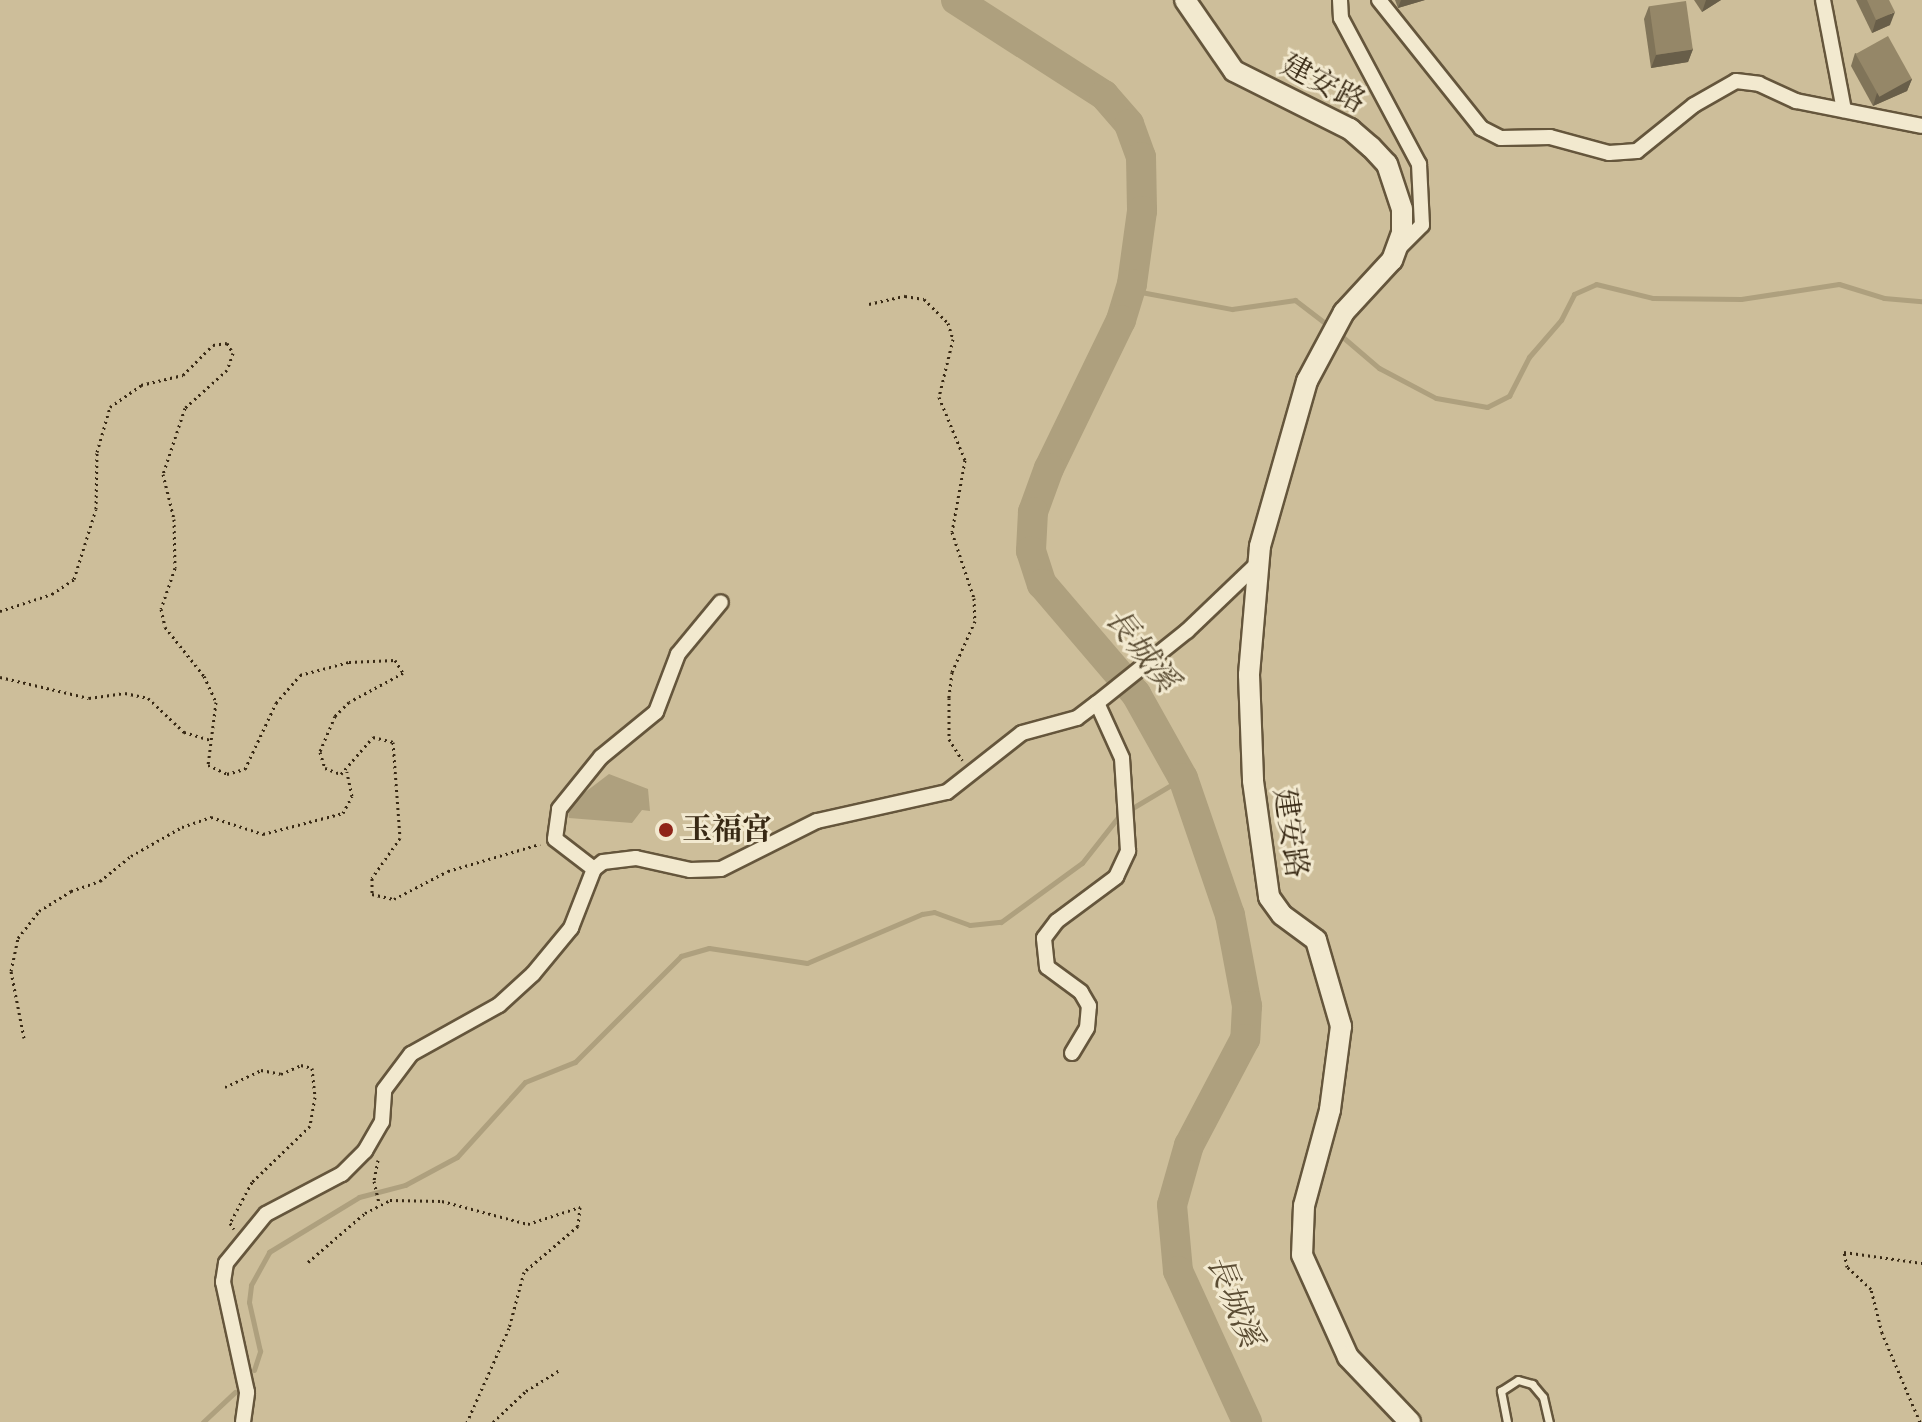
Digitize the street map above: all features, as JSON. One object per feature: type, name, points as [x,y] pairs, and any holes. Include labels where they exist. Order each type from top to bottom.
[{"type":"street","name":"建安路","points":[[1185,0],[1234,71],[1350,129],[1387,164],[1402,209],[1398,249],[1344,312],[1325,342],[1307,381],[1257,564],[1249,675],[1253,781],[1265,880],[1274,906],[1316,940],[1341,1026],[1330,1110],[1304,1206],[1302,1255],[1348,1357],[1410,1422]]},
{"type":"street","points":[[1340,0],[1341,18],[1419,164],[1422,225],[1398,249]]},
{"type":"street","points":[[1379,0],[1481,128],[1501,138],[1550,137],[1609,153],[1637,151],[1694,105],[1736,81],[1844,110],[1922,126]]},
{"type":"street","points":[[1823,0],[1844,110]]},
{"type":"street","points":[[243,1422],[247,1392],[223,1274],[242,1242],[273,1209],[342,1174],[365,1151],[382,1122],[384,1090],[411,1054],[499,1005],[533,974],[571,928],[594,869],[603,862],[636,858],[690,870],[721,869],[805,825],[876,806],[928,799],[977,772],[1022,733],[1077,718],[1187,631],[1257,564]]},
{"type":"street","points":[[594,869],[555,839],[563,802],[586,781],[601,757],[656,712],[678,654],[721,602]]},
{"type":"street","points":[[1072,1053],[1087,1028],[1089,1006],[1081,992],[1047,967],[1042,958],[1044,938],[1057,921],[1116,877],[1128,851],[1122,758],[1102,699]]},
{"type":"lane","points":[[1507,1422],[1501,1391],[1518,1380],[1532,1384],[1543,1397],[1549,1422]]},
{"type":"path","points":[[869,304],[905,296],[924,299],[948,323],[953,339],[939,397],[965,460],[952,532],[974,598],[975,621],[952,672],[949,739],[953,752],[977,772]]},
{"type":"path","points":[[0,611],[52,594],[74,579],[96,509],[97,452],[110,407],[141,385],[183,375],[213,345],[227,343],[233,353],[227,370],[185,408],[163,474],[174,519],[175,568],[161,609],[169,634],[211,686],[216,702],[208,765],[238,773],[251,764],[271,712],[300,675],[349,662],[401,663],[398,679],[349,702],[325,735],[320,761],[333,772],[347,772]]},
{"type":"path","points":[[0,677],[89,698],[125,693],[148,698],[184,732],[211,740]]},
{"type":"path","points":[[24,1038],[11,971],[18,938],[39,911],[71,891],[100,881],[131,856],[182,827],[211,817],[263,834],[343,813],[352,796],[347,772],[367,741],[382,736],[393,742],[401,828],[396,848],[369,887],[382,899],[394,899],[448,871],[555,839]]},
{"type":"path","points":[[225,1087],[261,1070],[281,1074],[301,1065],[312,1068],[315,1097],[310,1126],[252,1182],[230,1223],[242,1242]]},
{"type":"path","points":[[379,1203],[374,1181],[385,1135],[382,1122]]},
{"type":"path","points":[[308,1262],[379,1203],[416,1197],[528,1224],[576,1205],[583,1212],[578,1226],[524,1272],[509,1328],[467,1422]]},
{"type":"path","points":[[1920,1422],[1882,1333],[1871,1289],[1847,1267],[1844,1252],[1922,1263]]},
{"type":"path","points":[[493,1422],[526,1391],[560,1370]]},
{"type":"shaded area","points":[[0,0],[1922,0],[1922,1422],[0,1422]]},
{"type":"shaded area","points":[[609,774],[648,789],[650,811],[642,810],[632,823],[569,818],[567,806]]},
{"type":"building","points":[[1867,0],[1889,0],[1895,12],[1876,20]]},
{"type":"building","points":[[1686,1],[1693,50],[1656,55],[1649,6]]},
{"type":"building","points":[[1888,36],[1912,79],[1879,97],[1856,54]]},
{"type":"waterway","name":"長城溪","points":[[956,0],[1104,95],[1129,124],[1141,157],[1142,211],[1132,284],[1121,320],[1049,468],[1033,512],[1031,551],[1042,584],[1136,694],[1183,778],[1230,915],[1247,1006],[1245,1039],[1189,1145],[1172,1205],[1178,1271],[1247,1422]]},
{"type":"waterway","points":[[1338,333],[1379,368],[1436,398],[1487,407],[1509,396],[1529,357],[1561,320],[1574,294],[1596,284],[1653,298],[1741,299],[1839,284],[1884,298],[1922,301]]},
{"type":"waterway","points":[[1130,290],[1232,309],[1295,300],[1330,327]]},
{"type":"waterway","points":[[254,1370],[260,1351],[249,1302],[251,1285],[269,1252],[359,1197],[405,1185],[457,1157],[525,1082],[575,1062],[681,956],[709,948],[807,963],[922,914],[934,912],[970,925],[1001,922],[1082,863],[1119,816],[1183,778]]},
{"type":"waterway","points":[[203,1422],[235,1392]]},
{"type":"place","name":"玉福宮","points":[[666,830]]}]
